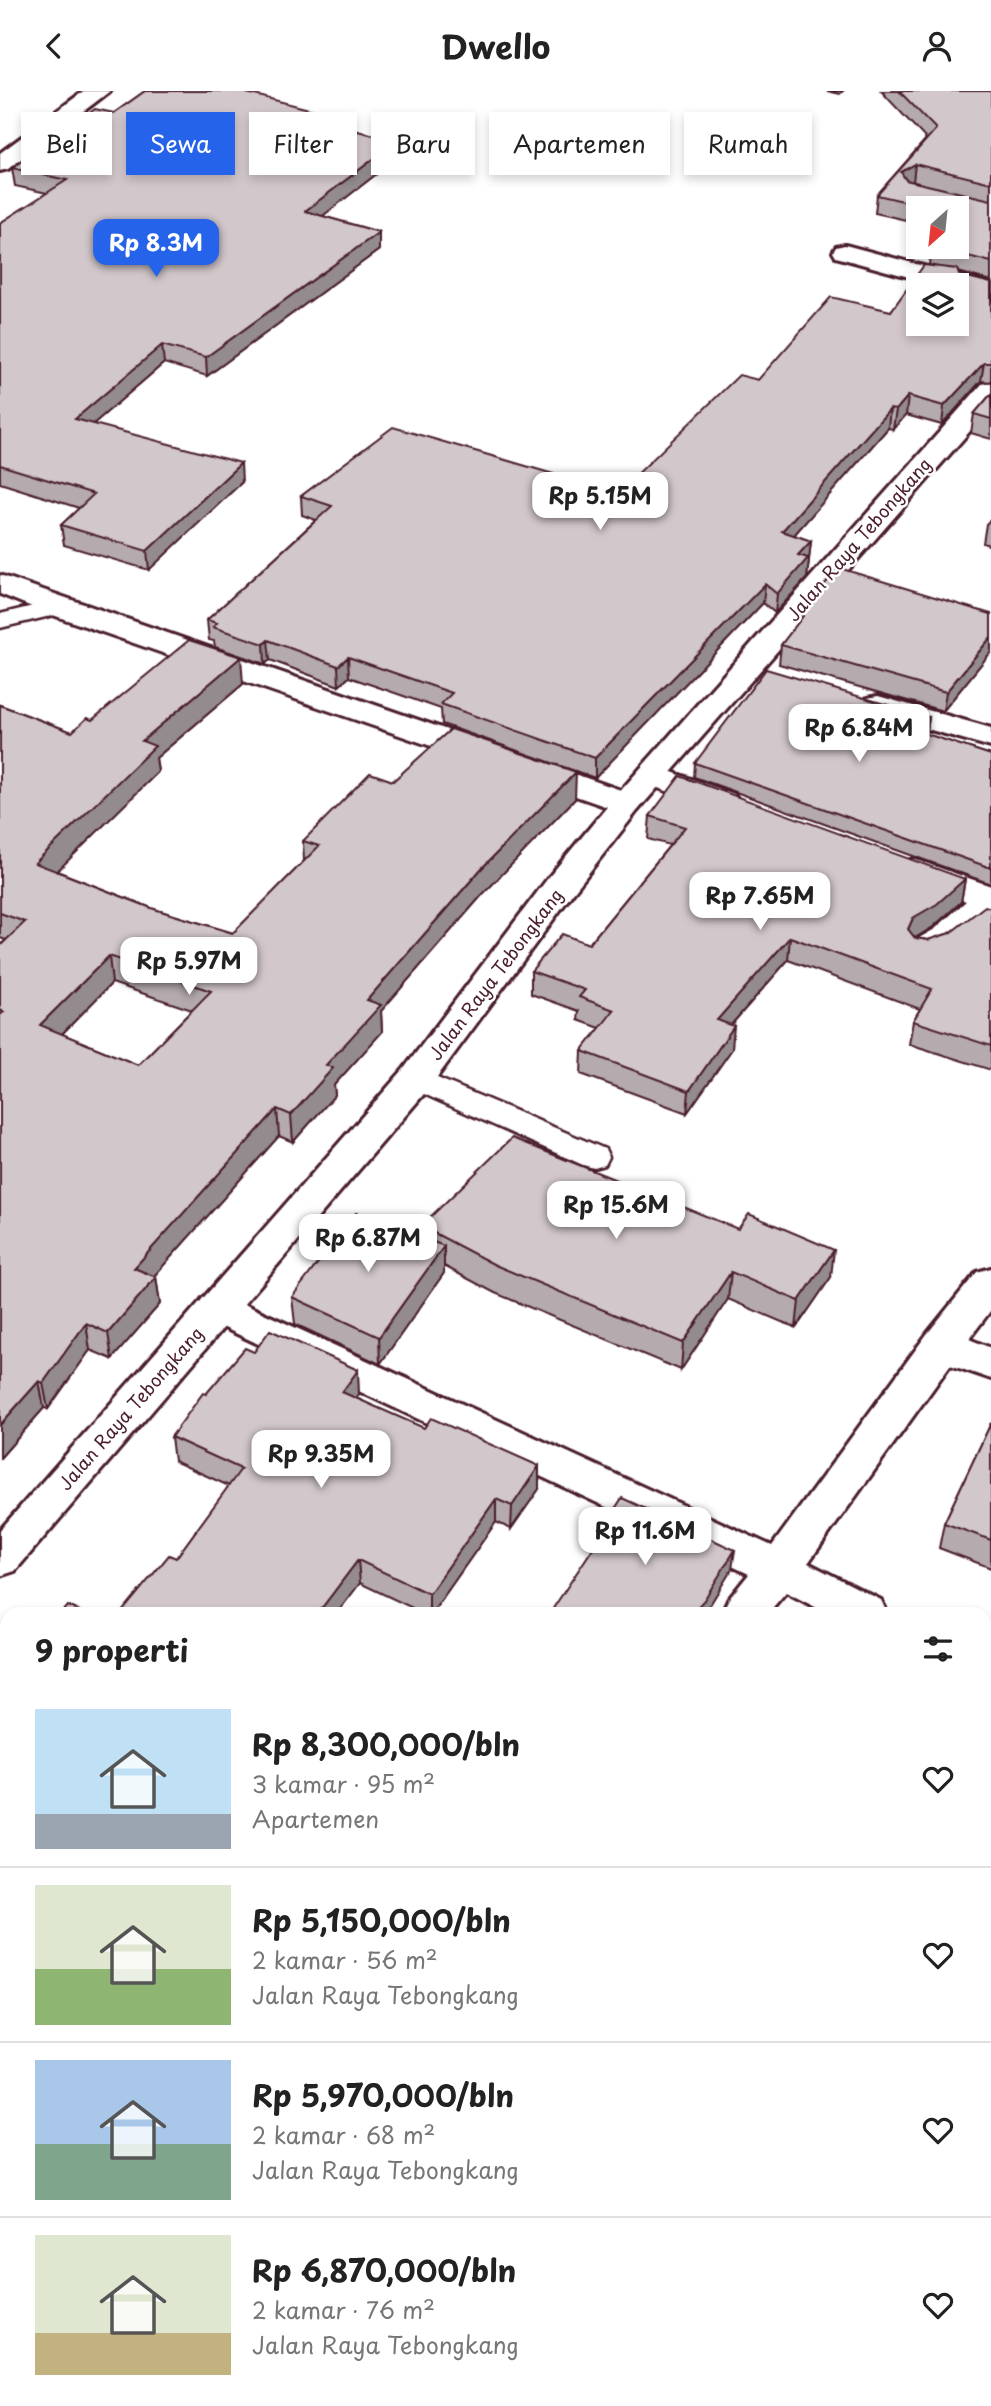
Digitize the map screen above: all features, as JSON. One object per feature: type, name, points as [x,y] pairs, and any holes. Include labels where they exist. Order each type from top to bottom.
[{"type":"street","points":[[70,112],[99,91]]},
{"type":"street","points":[[0,137],[21,141]]},
{"type":"street","points":[[0,164],[21,148]]},
{"type":"street","points":[[845,252],[991,292]]},
{"type":"street","name":"Jalan Raya Tebongkang","points":[[0,1559],[416,1079],[560,886],[627,803],[991,390]]},
{"type":"street","points":[[0,584],[58,607],[627,803]]},
{"type":"street","points":[[745,666],[780,677]]},
{"type":"street","points":[[845,695],[991,738]]},
{"type":"street","points":[[652,775],[756,813]]},
{"type":"street","points":[[886,860],[991,898],[947,937],[924,950]]},
{"type":"street","points":[[748,1607],[780,1569],[941,1345],[991,1282]]},
{"type":"street","points":[[217,1308],[780,1569],[854,1607]]},
{"type":"street","points":[[941,1345],[991,1364]]},
{"type":"lane","points":[[0,621],[58,607]]},
{"type":"lane","points":[[416,1079],[594,1157]]},
{"type":"building","points":[[145,91],[239,91],[321,112],[249,112],[249,175],[352,175],[305,211],[379,232],[206,357],[162,345],[75,419],[241,463],[147,551],[61,525],[94,494],[0,465],[0,223],[67,180],[44,175],[112,175],[114,113]]},
{"type":"building","points":[[899,91],[991,91],[991,183],[915,164],[901,172],[906,180],[991,200],[991,262],[970,257],[970,196],[906,196],[906,202],[877,195],[936,129]]},
{"type":"building","points":[[357,131],[371,134],[371,161],[357,171]]},
{"type":"building","points":[[21,162],[21,170],[12,168]]},
{"type":"building","points":[[924,265],[957,269],[958,273],[918,273]]},
{"type":"building","points":[[969,278],[991,283],[991,363],[984,363],[944,406],[908,396],[896,410],[890,409],[782,531],[811,541],[798,555],[808,558],[777,594],[765,584],[595,758],[441,704],[452,693],[348,657],[338,666],[268,640],[264,644],[213,627],[217,623],[207,620],[332,506],[301,496],[393,427],[618,493],[739,375],[758,380],[831,297],[891,311],[906,290],[906,336],[969,336]]},
{"type":"building","points":[[991,394],[991,419],[974,414]]},
{"type":"building","points":[[839,568],[991,614],[991,637],[946,692],[781,645],[803,616],[799,613]]},
{"type":"building","points":[[189,640],[241,657],[142,741],[155,746],[35,863],[154,909],[233,933],[319,846],[303,841],[370,773],[393,781],[451,729],[576,772],[481,869],[367,1000],[381,1005],[326,1065],[333,1068],[291,1115],[277,1109],[134,1268],[156,1277],[108,1333],[86,1323],[43,1383],[39,1381],[0,1425],[0,1015],[4,1012],[0,1010],[0,946],[25,922],[0,913],[0,705],[72,732],[87,718],[92,720]],"holes":[[[109,956],[211,991],[138,1065],[40,1025]]]},
{"type":"building","points":[[766,669],[929,717],[920,732],[991,755],[991,868],[695,763]]},
{"type":"building","points":[[680,776],[965,879],[937,904],[913,918],[908,929],[915,938],[928,940],[950,933],[985,906],[991,908],[991,1046],[913,1021],[932,989],[790,937],[717,1020],[734,1026],[689,1091],[582,1051],[614,1010],[579,997],[585,990],[531,971],[562,934],[589,944],[685,827],[650,816]]},
{"type":"building","points":[[512,1138],[738,1229],[749,1214],[834,1250],[799,1301],[731,1272],[683,1343],[495,1265],[421,1226]]},
{"type":"building","points":[[356,1213],[444,1246],[379,1337],[292,1297]]},
{"type":"building","points":[[270,1330],[358,1370],[342,1392],[424,1428],[431,1418],[539,1466],[512,1506],[496,1499],[429,1594],[358,1560],[323,1607],[126,1607],[169,1555],[176,1558],[241,1469],[171,1437],[203,1393],[206,1394],[245,1348],[254,1352]]},
{"type":"building","points":[[991,1423],[991,1540],[944,1523]]},
{"type":"building","points":[[622,1498],[735,1550],[698,1607],[554,1607],[599,1539],[596,1538]]}]
